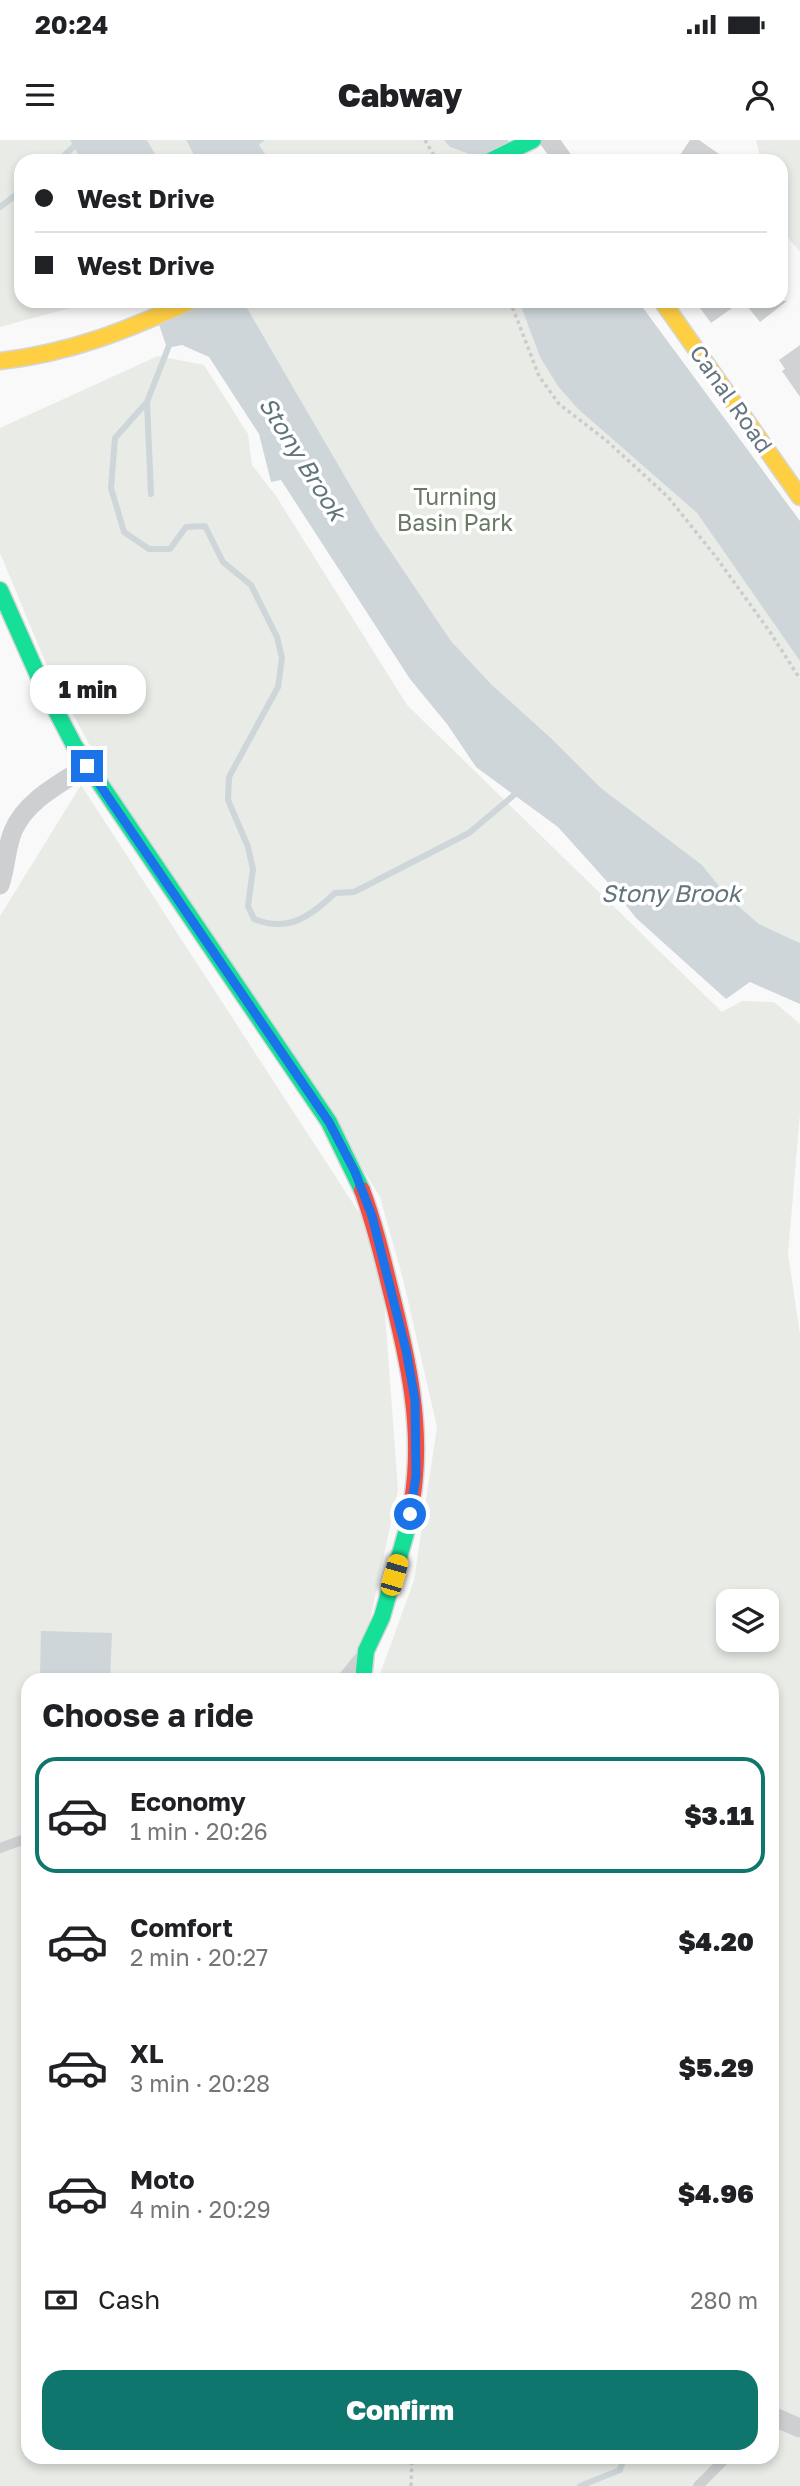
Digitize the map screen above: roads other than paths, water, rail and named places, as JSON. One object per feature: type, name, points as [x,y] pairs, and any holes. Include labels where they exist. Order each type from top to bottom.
[{"type":"street","points":[[504,154],[527,143]]},
{"type":"street","points":[[0,361],[58,354],[97,343],[175,308]]},
{"type":"street","name":"Canal Road","points":[[667,308],[800,497]]},
{"type":"street","points":[[0,590],[38,679],[87,766],[329,1122],[355,1172],[372,1216],[406,1350],[415,1400],[416,1476],[406,1533],[382,1617],[366,1651],[364,1673]]},
{"type":"street","points":[[0,885],[12,833],[22,816],[37,800],[87,766]]},
{"type":"street","points":[[779,2419],[800,2428]]},
{"type":"lane","points":[[347,1673],[366,1651]]},
{"type":"lane","points":[[0,1848],[21,1840]]},
{"type":"lane","points":[[698,2486],[720,2464]]},
{"type":"water","points":[[70,140],[147,140],[155,154],[78,154]]},
{"type":"water","points":[[186,140],[265,140],[259,145],[265,154],[193,154]]},
{"type":"water","points":[[444,140],[508,140],[515,154],[469,154],[450,147]]},
{"type":"water","name":"Stony Brook","points":[[153,308],[247,308],[375,528],[451,641],[491,684],[601,788],[702,865],[727,896],[759,924],[800,943],[800,1004],[750,982],[726,999],[636,918],[558,827],[476,767],[447,724],[410,679],[281,480],[271,482],[259,434],[209,357],[182,345],[167,348]]},
{"type":"water","points":[[522,308],[643,308],[800,521],[800,661],[697,513],[578,409],[558,386],[540,357]]},
{"type":"water","points":[[41,1631],[112,1633],[110,1673],[40,1673]]},
{"type":"waterway","points":[[66,154],[81,140]]},
{"type":"waterway","points":[[0,207],[14,196]]},
{"type":"waterway","points":[[170,343],[147,402],[115,438],[111,488],[124,532],[149,549],[170,549],[186,527],[205,526],[223,562],[251,585],[277,637],[282,658],[278,687],[229,777],[228,800],[248,847],[253,869],[248,906],[254,919],[278,924],[298,920],[317,909],[335,893],[354,892],[469,833],[521,789]]},
{"type":"waterway","points":[[147,402],[151,494]]},
{"type":"waterway","points":[[580,2486],[620,2470],[622,2464]]},
{"type":"park label","name":"Turning Basin Park","points":[[455,510]]}]
